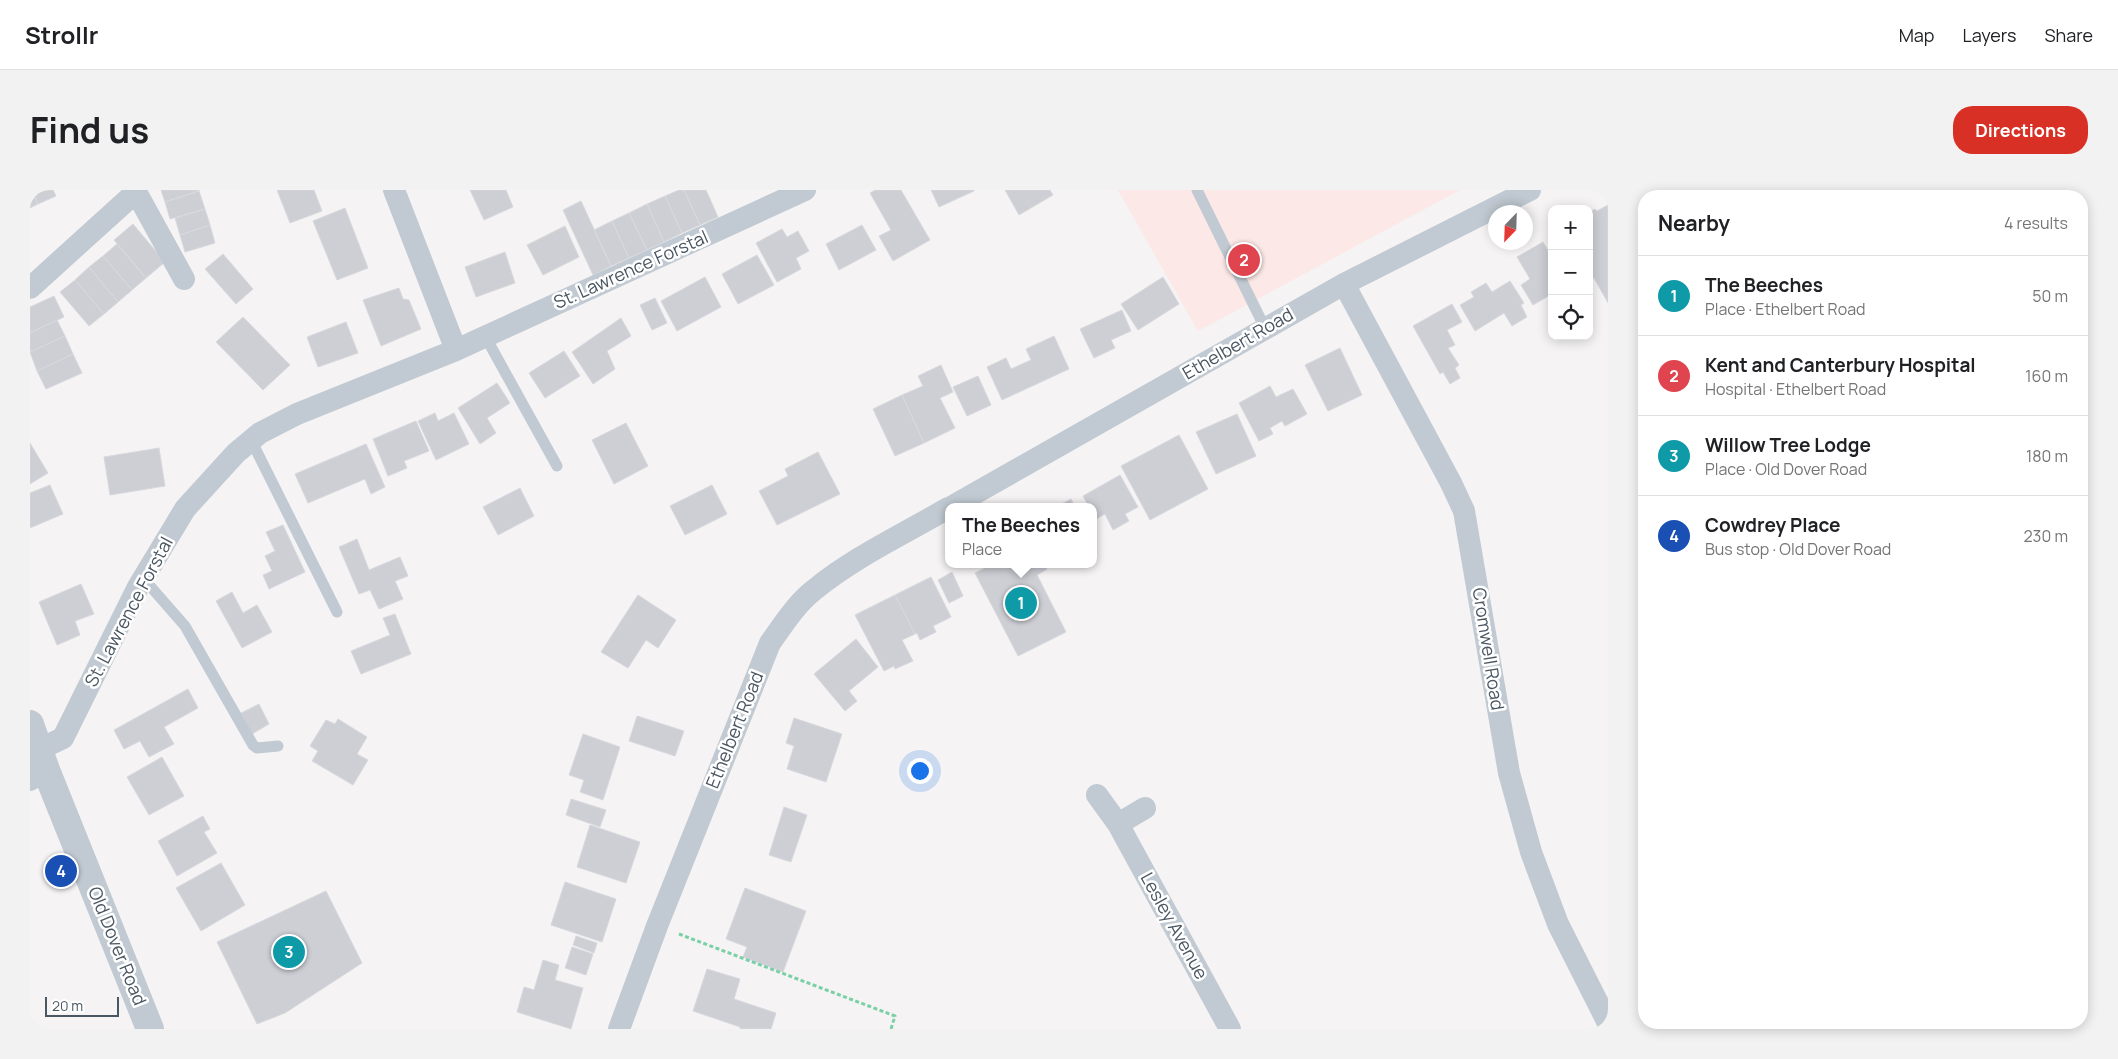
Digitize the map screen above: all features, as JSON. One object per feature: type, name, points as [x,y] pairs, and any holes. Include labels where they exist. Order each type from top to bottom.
[{"type":"street","points":[[394,190],[456,350]]},
{"type":"street","name":"St. Lawrence Forstal","points":[[39,767],[63,738],[143,578],[185,509],[236,453],[260,433],[297,414],[456,350],[805,190]]},
{"type":"street","name":"Ethelbert Road","points":[[959,503],[1344,284],[1530,190]]},
{"type":"street","points":[[30,288],[135,191],[184,279]]},
{"type":"street","name":"Cromwell Road","points":[[1344,284],[1451,483],[1464,511],[1471,541],[1487,653],[1514,791],[1531,852],[1558,924],[1608,1024]]},
{"type":"street","name":"Ethelbert Road","points":[[619,1029],[657,926],[770,643],[812,590],[843,568],[945,511]]},
{"type":"street","name":"Old Dover Road","points":[[30,724],[39,767],[150,1029]]},
{"type":"street","name":"Lesley Avenue","points":[[1097,795],[1118,824],[1230,1029]]},
{"type":"street","points":[[1118,824],[1146,808]]},
{"type":"lane","points":[[1197,190],[1265,328]]},
{"type":"lane","points":[[485,336],[557,466]]},
{"type":"lane","points":[[251,440],[337,612]]},
{"type":"lane","points":[[143,578],[184,626],[252,745],[257,748],[278,746]]},
{"type":"path","points":[[657,926],[895,1016],[891,1029]]},
{"type":"shaded area","points":[[1118,190],[1460,190],[1198,331]]},
{"type":"building","points":[[30,190],[38,204],[30,208]]},
{"type":"building","points":[[32,190],[53,190],[56,196],[38,204]]},
{"type":"building","points":[[161,190],[199,190],[199,191],[165,202]]},
{"type":"building","points":[[277,190],[314,190],[322,211],[290,223]]},
{"type":"building","points":[[470,190],[506,190],[513,207],[484,220]]},
{"type":"building","points":[[679,190],[684,190],[700,225],[682,233],[665,196]]},
{"type":"building","points":[[684,190],[706,190],[718,217],[700,225]]},
{"type":"building","points":[[875,190],[901,190],[930,240],[893,261],[879,236],[891,230],[870,193]]},
{"type":"building","points":[[931,190],[974,190],[974,191],[939,207]]},
{"type":"building","points":[[1005,190],[1050,190],[1053,195],[1019,215]]},
{"type":"building","points":[[199,191],[205,209],[170,219],[165,202]]},
{"type":"building","points":[[665,196],[682,233],[664,242],[647,204]]},
{"type":"building","points":[[581,201],[611,266],[593,275],[563,210]]},
{"type":"building","points":[[647,204],[664,242],[647,250],[629,213]]},
{"type":"building","points":[[1608,205],[1608,303],[1593,278],[1593,210],[1597,211]]},
{"type":"building","points":[[345,208],[368,268],[337,280],[313,221]]},
{"type":"building","points":[[205,209],[210,225],[180,235],[175,218]]},
{"type":"building","points":[[629,213],[647,250],[629,258],[612,221]]},
{"type":"building","points":[[612,221],[629,258],[611,266],[594,230]]},
{"type":"building","points":[[133,224],[165,262],[146,278],[114,240]]},
{"type":"building","points":[[210,225],[215,243],[185,252],[180,235]]},
{"type":"building","points":[[862,225],[876,250],[839,270],[826,244]]},
{"type":"building","points":[[565,226],[579,257],[543,275],[527,245]]},
{"type":"building","points":[[782,229],[787,237],[798,231],[809,251],[796,258],[801,269],[777,282],[756,243]]},
{"type":"building","points":[[1543,242],[1548,250],[1548,296],[1533,305],[1521,285],[1530,279],[1517,257],[1529,250],[1533,250],[1533,248]]},
{"type":"building","points":[[117,244],[146,278],[132,290],[103,256]]},
{"type":"building","points":[[505,252],[515,283],[476,297],[465,267]]},
{"type":"building","points":[[223,254],[253,289],[236,304],[205,269]]},
{"type":"building","points":[[757,255],[774,285],[738,304],[722,274]]},
{"type":"building","points":[[103,256],[132,290],[118,302],[89,267]]},
{"type":"building","points":[[89,267],[118,302],[104,314],[75,280]]},
{"type":"building","points":[[705,277],[721,307],[677,331],[661,301]]},
{"type":"building","points":[[1163,277],[1179,304],[1138,330],[1121,304]]},
{"type":"building","points":[[75,280],[104,314],[89,326],[60,292]]},
{"type":"building","points":[[1510,281],[1524,303],[1521,305],[1527,317],[1512,326],[1504,313],[1475,331],[1460,305],[1474,297],[1471,292],[1486,283],[1492,292]]},
{"type":"building","points":[[399,288],[403,299],[409,300],[421,329],[381,346],[363,300]]},
{"type":"building","points":[[54,296],[64,317],[30,333],[30,307]]},
{"type":"building","points":[[655,298],[667,323],[652,330],[640,305]]},
{"type":"building","points":[[1452,304],[1462,322],[1447,330],[1455,345],[1448,348],[1459,365],[1455,368],[1460,378],[1450,384],[1443,372],[1440,374],[1413,326]]},
{"type":"building","points":[[1122,310],[1131,331],[1111,340],[1115,348],[1094,358],[1080,329]]},
{"type":"building","points":[[243,317],[290,365],[263,390],[216,342]]},
{"type":"building","points":[[621,318],[631,336],[607,351],[615,369],[593,384],[572,352]]},
{"type":"building","points":[[57,320],[65,336],[30,352],[30,333]]},
{"type":"building","points":[[346,322],[358,353],[318,367],[307,337]]},
{"type":"building","points":[[65,336],[73,354],[37,371],[30,352]]},
{"type":"building","points":[[1054,336],[1069,369],[1002,400],[987,367],[1006,358],[1011,369],[1031,360],[1026,349]]},
{"type":"building","points":[[1340,348],[1362,395],[1328,411],[1305,365]]},
{"type":"building","points":[[564,351],[580,376],[545,398],[529,373]]},
{"type":"building","points":[[73,354],[82,373],[46,389],[37,371]]},
{"type":"building","points":[[941,365],[953,392],[940,398],[955,428],[924,443],[902,395],[923,386],[918,376]]},
{"type":"building","points":[[978,376],[991,405],[967,416],[953,387]]},
{"type":"building","points":[[497,383],[510,403],[487,418],[496,433],[480,444],[458,408]]},
{"type":"building","points":[[1270,386],[1276,397],[1293,389],[1307,414],[1285,426],[1282,421],[1270,428],[1273,434],[1259,441],[1239,403]]},
{"type":"building","points":[[902,395],[924,443],[895,456],[873,409]]},
{"type":"building","points":[[435,413],[438,421],[454,413],[469,444],[436,460],[418,421]]},
{"type":"building","points":[[1237,414],[1256,456],[1216,474],[1196,432]]},
{"type":"building","points":[[416,421],[429,451],[404,461],[407,468],[388,476],[373,439]]},
{"type":"building","points":[[626,423],[648,466],[614,484],[592,440]]},
{"type":"building","points":[[1179,435],[1208,489],[1150,520],[1121,466]]},
{"type":"building","points":[[30,443],[48,473],[30,484]]},
{"type":"building","points":[[366,444],[385,487],[371,494],[365,479],[308,503],[295,474]]},
{"type":"building","points":[[159,448],[165,486],[110,495],[104,457]]},
{"type":"building","points":[[818,452],[840,494],[777,525],[759,491],[788,476],[785,469]]},
{"type":"building","points":[[1120,475],[1138,507],[1125,514],[1129,521],[1113,530],[1105,514],[1097,518],[1097,503],[1087,503],[1083,496]]},
{"type":"building","points":[[50,485],[63,514],[30,528],[30,493]]},
{"type":"building","points":[[712,485],[727,514],[685,535],[670,506]]},
{"type":"building","points":[[520,488],[534,516],[498,535],[483,507]]},
{"type":"building","points":[[1071,499],[1073,503],[1064,503]]},
{"type":"building","points":[[283,525],[305,572],[269,589],[263,575],[272,571],[265,556],[275,551],[266,532]]},
{"type":"building","points":[[357,539],[369,570],[400,557],[408,576],[395,581],[403,599],[379,609],[370,590],[359,594],[339,547]]},
{"type":"building","points":[[985,568],[1046,568],[1037,575],[1066,632],[1018,656],[975,573]]},
{"type":"building","points":[[952,572],[963,596],[949,603],[938,580]]},
{"type":"building","points":[[931,577],[951,617],[933,626],[936,632],[920,640],[895,595]]},
{"type":"building","points":[[81,584],[94,614],[75,621],[80,635],[57,645],[39,602]]},
{"type":"building","points":[[232,592],[243,613],[257,605],[272,632],[242,648],[216,601]]},
{"type":"building","points":[[638,595],[676,620],[658,648],[646,640],[628,668],[601,652]]},
{"type":"building","points":[[895,595],[915,634],[902,640],[913,661],[895,669],[894,666],[884,671],[855,615]]},
{"type":"building","points":[[395,614],[411,654],[361,674],[351,651],[390,635],[383,618]]},
{"type":"building","points":[[856,639],[878,667],[849,691],[857,701],[845,711],[814,674]]},
{"type":"building","points":[[188,689],[198,708],[164,727],[174,744],[149,757],[140,741],[124,749],[114,730]]},
{"type":"building","points":[[259,704],[269,724],[252,734],[241,713]]},
{"type":"building","points":[[637,716],[684,731],[675,756],[629,741]]},
{"type":"building","points":[[794,718],[842,734],[826,782],[787,769],[794,746],[786,743]]},
{"type":"building","points":[[338,719],[367,737],[357,754],[368,760],[353,785],[312,761],[318,751],[310,746],[326,720],[335,724]]},
{"type":"building","points":[[583,734],[620,747],[603,800],[580,792],[584,780],[569,775]]},
{"type":"building","points":[[162,757],[184,796],[149,815],[127,777]]},
{"type":"building","points":[[571,799],[606,810],[600,827],[566,815]]},
{"type":"building","points":[[784,807],[807,815],[791,862],[769,855]]},
{"type":"building","points":[[203,816],[210,829],[204,832],[217,853],[177,876],[158,841]]},
{"type":"building","points":[[590,825],[640,842],[626,883],[577,867]]},
{"type":"building","points":[[221,863],[245,905],[201,931],[176,888]]},
{"type":"building","points":[[565,882],[616,899],[602,942],[551,925]]},
{"type":"building","points":[[745,888],[806,911],[783,972],[743,957],[747,947],[726,939]]},
{"type":"building","points":[[326,891],[362,963],[285,1013],[257,1024],[217,942]]},
{"type":"building","points":[[576,936],[597,943],[594,953],[573,945]]},
{"type":"building","points":[[572,947],[593,954],[586,975],[565,968]]},
{"type":"building","points":[[543,960],[559,965],[555,980],[583,988],[571,1029],[517,1012],[524,987],[534,990]]},
{"type":"building","points":[[707,969],[740,979],[734,999],[776,1013],[771,1029],[740,1029],[740,1027],[693,1011]]},
{"type":"place","name":"Kent and Canterbury Hospital","points":[[1244,260]]},
{"type":"place","name":"The Beeches","points":[[1021,603]]},
{"type":"place","name":"Cowdrey Place","points":[[61,871]]},
{"type":"place","name":"Willow Tree Lodge","points":[[289,952]]}]
